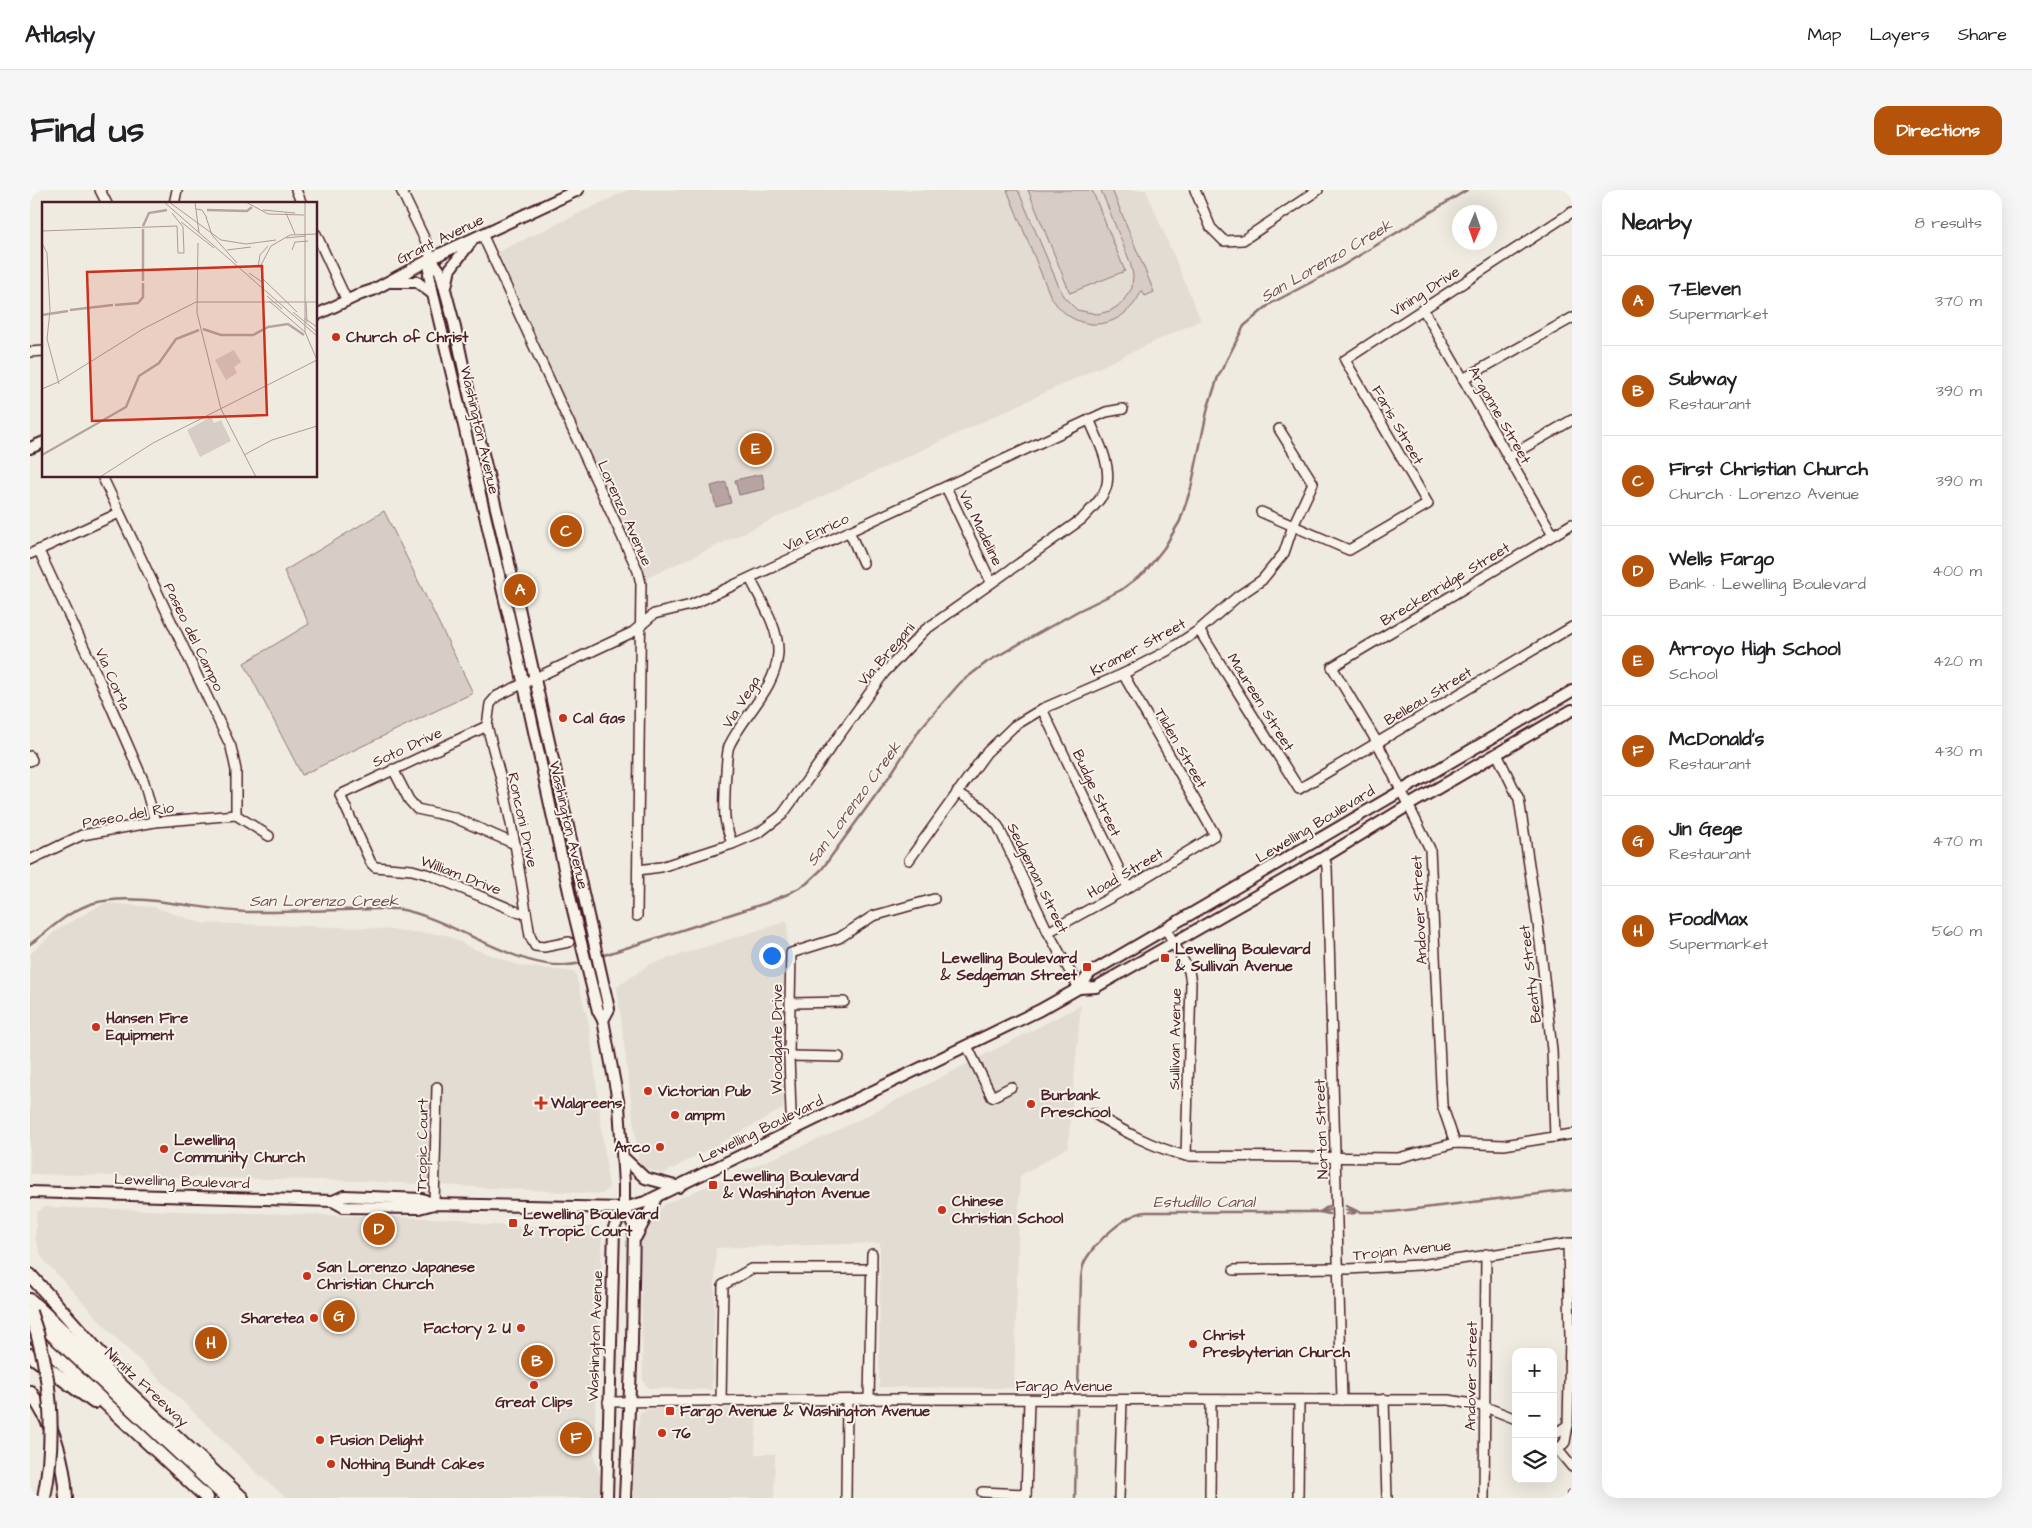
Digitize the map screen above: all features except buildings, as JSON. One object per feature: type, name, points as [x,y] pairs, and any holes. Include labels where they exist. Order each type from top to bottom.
[{"type":"highway","points":[[30,1274],[98,1352],[161,1412],[209,1466]]},
{"type":"highway","name":"Nimitz Freeway","points":[[30,1300],[242,1498]]},
{"type":"highway","points":[[30,1313],[45,1367],[50,1403],[50,1457],[44,1498]]},
{"type":"highway","points":[[30,1313],[227,1498]]},
{"type":"highway","points":[[30,1333],[207,1498]]},
{"type":"highway","points":[[30,1354],[151,1446]]},
{"type":"highway","points":[[30,1392],[42,1412],[56,1443],[64,1478],[66,1498]]},
{"type":"main road","name":"Grant Avenue","points":[[318,314],[387,282],[431,258],[578,190]]},
{"type":"main road","points":[[445,293],[450,269],[478,236]]},
{"type":"main road","name":"Washington Avenue","points":[[431,258],[440,271],[454,323],[535,679],[609,1009],[604,1020]]},
{"type":"main road","name":"Washington Avenue","points":[[431,258],[429,274],[433,294],[524,683],[550,811],[598,1011],[604,1020],[619,1106],[624,1208],[614,1228],[607,1498]]},
{"type":"main road","points":[[387,282],[417,282],[433,294]]},
{"type":"main road","points":[[30,448],[42,443]]},
{"type":"main road","name":"Lewelling Boulevard","points":[[1079,988],[1088,974],[1572,692]]},
{"type":"main road","name":"Lewelling Boulevard","points":[[30,1192],[333,1201],[344,1196],[422,1199],[434,1204],[624,1208],[656,1198],[1040,1010],[1079,988],[1096,987],[1324,857],[1572,710]]},
{"type":"main road","points":[[1324,857],[1325,837]]},
{"type":"main road","points":[[623,1158],[645,1178],[679,1187]]},
{"type":"main road","points":[[633,1242],[656,1198]]},
{"type":"main road","name":"Washington Avenue","points":[[624,1208],[634,1226],[626,1498]]},
{"type":"street","points":[[100,190],[106,202]]},
{"type":"street","points":[[296,190],[301,202]]},
{"type":"street","points":[[401,190],[427,244],[431,258]]},
{"type":"street","points":[[1195,190],[1211,228],[1224,241],[1243,240],[1318,190]]},
{"type":"street","name":"Vining Drive","points":[[1345,360],[1572,212]]},
{"type":"street","name":"Lorenzo Avenue","points":[[478,236],[638,572],[640,584],[640,623],[637,916]]},
{"type":"street","points":[[318,238],[347,301]]},
{"type":"street","name":"Argonne Street","points":[[1423,309],[1553,535]]},
{"type":"street","points":[[1463,379],[1572,318]]},
{"type":"street","name":"Faris Street","points":[[1294,526],[1349,550],[1428,504],[1345,360]]},
{"type":"street","name":"Via Enrico","points":[[524,683],[632,632],[640,623],[654,614],[691,606],[1106,412],[1123,409]]},
{"type":"street","name":"Via Bregani","points":[[638,870],[661,867],[732,844],[760,832],[782,815],[884,673],[925,630],[1082,519],[1096,504],[1107,485],[1107,465],[1089,420]]},
{"type":"street","points":[[1508,457],[1572,420]]},
{"type":"street","name":"Kramer Street","points":[[909,860],[986,752],[1014,726],[1042,709],[1123,674],[1167,651],[1199,630],[1237,597],[1262,580],[1284,553],[1313,483],[1280,429]]},
{"type":"street","name":"Paseo del Campo","points":[[103,478],[231,747],[236,770],[236,815]]},
{"type":"street","name":"Via Madeline","points":[[946,487],[991,582]]},
{"type":"street","points":[[1261,512],[1294,526]]},
{"type":"street","points":[[34,552],[119,513]]},
{"type":"street","name":"Breckenridge Street","points":[[1332,667],[1572,524]]},
{"type":"street","points":[[849,532],[863,563]]},
{"type":"street","name":"Via Corta","points":[[34,552],[102,686],[144,782],[155,822]]},
{"type":"street","name":"Via Vega","points":[[732,844],[725,818],[728,748],[767,689],[776,670],[778,651],[775,632],[750,578]]},
{"type":"street","name":"Belleau Street","points":[[1298,789],[1572,627]]},
{"type":"street","name":"Maureen Street","points":[[1199,630],[1298,789]]},
{"type":"street","name":"Andover Street","points":[[1332,667],[1377,742],[1410,805],[1430,849],[1442,1105],[1455,1143]]},
{"type":"street","name":"Tilden Street","points":[[1123,674],[1214,836]]},
{"type":"street","name":"Ronconi Drive","points":[[524,683],[497,696],[490,703],[487,726],[505,794],[515,844],[528,931],[535,946],[544,947],[569,942]]},
{"type":"street","name":"Budge Street","points":[[1042,709],[1128,888]]},
{"type":"street","name":"Soto Drive","points":[[340,795],[487,726]]},
{"type":"street","name":"Beatty Street","points":[[1497,754],[1518,799],[1538,924],[1552,1050],[1555,1137]]},
{"type":"street","points":[[393,769],[408,800],[417,809],[453,817],[515,844]]},
{"type":"street","name":"Sedgeman Street","points":[[957,792],[981,807],[998,826],[1048,932],[1079,988]]},
{"type":"street","name":"William Drive","points":[[340,795],[371,863],[375,867],[412,870],[430,875],[520,913],[526,911]]},
{"type":"street","points":[[236,815],[269,836]]},
{"type":"street","name":"Paseo del Rio","points":[[30,860],[82,835],[155,822],[236,815]]},
{"type":"street","name":"Hoad Street","points":[[1048,932],[1128,888],[1214,836]]},
{"type":"street","name":"Norton Street","points":[[1324,857],[1328,876],[1342,1400]]},
{"type":"street","name":"Woodgate Drive","points":[[797,1128],[791,1113],[789,1056],[790,953],[839,938],[873,916],[934,899]]},
{"type":"street","name":"Sullivan Avenue","points":[[1166,929],[1189,971],[1186,1156]]},
{"type":"street","points":[[791,1003],[844,1002]]},
{"type":"street","points":[[967,1046],[992,1097],[1011,1087]]},
{"type":"street","points":[[789,1056],[839,1057]]},
{"type":"street","name":"Tropic Court","points":[[434,1204],[437,1087]]},
{"type":"street","points":[[1093,1113],[1146,1142],[1164,1150],[1186,1156],[1398,1158],[1455,1143],[1504,1145],[1572,1134]]},
{"type":"street","points":[[1557,1446],[1565,1442],[1568,1425],[1570,1243]]},
{"type":"street","name":"Trojan Avenue","points":[[1234,1270],[1340,1269],[1418,1265],[1570,1243]]},
{"type":"street","points":[[869,1400],[872,1254]]},
{"type":"street","name":"Andover Street","points":[[1484,1498],[1486,1254]]},
{"type":"street","points":[[721,1402],[723,1285],[751,1270],[872,1269]]},
{"type":"street","points":[[1384,1399],[1387,1498]]},
{"type":"street","points":[[846,1498],[848,1400]]},
{"type":"street","points":[[982,1492],[1026,1496],[1029,1400]]},
{"type":"street","points":[[1119,1498],[1122,1400]]},
{"type":"street","name":"Fargo Avenue","points":[[608,1402],[1449,1400],[1484,1406],[1512,1417]]},
{"type":"street","points":[[1210,1498],[1211,1401]]},
{"type":"street","points":[[1298,1498],[1300,1401]]},
{"type":"street","points":[[1557,1432],[1568,1425]]},
{"type":"street","points":[[1557,1447],[1572,1467]]},
{"type":"shaded area","points":[[628,190],[1146,190],[1201,320],[647,578],[498,252]]},
{"type":"shaded area","points":[[1007,190],[1018,190],[1063,296],[1077,310],[1097,314],[1110,311],[1121,304],[1132,288],[1133,275],[1130,262],[1101,190],[1112,190],[1154,292],[1145,296],[1142,290],[1134,304],[1123,315],[1111,321],[1098,324],[1084,323],[1071,318],[1050,295]]},
{"type":"shaded area","points":[[1028,190],[1092,190],[1125,271],[1070,293]]},
{"type":"shaded area","points":[[762,474],[765,489],[739,495],[735,480]]},
{"type":"shaded area","points":[[726,482],[731,503],[716,507],[711,486]]},
{"type":"shaded area","points":[[384,511],[473,693],[302,775],[244,663],[309,624],[284,571]]},
{"type":"shaded area","points":[[105,903],[154,907],[201,923],[370,928],[447,935],[469,947],[521,966],[575,972],[589,1024],[609,1188],[602,1194],[362,1181],[30,1174],[30,954],[59,928]]},
{"type":"shaded area","points":[[788,921],[783,1109],[663,1174],[639,1166],[617,987],[650,964]]},
{"type":"shaded area","points":[[1081,1005],[1068,1147],[1020,1176],[1014,1388],[879,1387],[880,1243],[716,1248],[712,1390],[649,1388],[645,1384],[643,1380],[640,1233],[665,1204],[833,1133]]},
{"type":"shaded area","points":[[44,1207],[462,1219],[486,1225],[593,1227],[602,1236],[594,1449],[595,1461],[600,1476],[600,1498],[287,1498],[257,1473],[112,1334],[42,1258],[35,1238],[37,1213]]},
{"type":"shaded area","points":[[649,1409],[757,1409],[755,1454],[775,1454],[774,1498],[633,1498],[634,1452],[640,1412]]},
{"type":"waterway","name":"San Lorenzo Creek","points":[[601,956],[766,903],[806,884],[822,869],[891,774],[920,729],[960,683],[987,662],[1078,611],[1121,590],[1145,572],[1164,548],[1180,521],[1191,488],[1208,407],[1218,377],[1244,326],[1270,304],[1342,266],[1467,190]]},
{"type":"waterway","name":"San Lorenzo Creek","points":[[30,944],[76,910],[94,903],[130,899],[249,912],[398,909],[420,915],[515,956],[539,963],[562,965],[584,962]]},
{"type":"waterway","name":"Estudillo Canal","points":[[1346,1206],[1359,1212],[1391,1212],[1572,1190]]},
{"type":"waterway","name":"Estudillo Canal","points":[[1078,1389],[1081,1278],[1083,1266],[1097,1245],[1120,1223],[1146,1212],[1320,1212],[1329,1206]]},
{"type":"waterway","name":"Estudillo Canal","points":[[1321,1212],[1329,1210]]},
{"type":"waterway","name":"Estudillo Canal","points":[[1346,1210],[1355,1211]]},
{"type":"waterway","name":"Estudillo Canal","points":[[1320,1212],[1329,1214]]},
{"type":"waterway","name":"Estudillo Canal","points":[[1347,1214],[1355,1213]]},
{"type":"waterway","name":"Estudillo Canal","points":[[1075,1498],[1077,1409]]},
{"type":"place","name":"Church of Christ","points":[[336,337]]},
{"type":"place","name":"Arroyo High School","points":[[756,449]]},
{"type":"place","name":"First Christian Church","points":[[566,531]]},
{"type":"place","name":"7-Eleven","points":[[520,590]]},
{"type":"place","name":"Cal Gas","points":[[563,718]]},
{"type":"place","name":"Lewelling Boulevard & Sullivan Avenue","points":[[1165,958]]},
{"type":"place","name":"Lewelling Boulevard & Sedgeman Street","points":[[1087,967]]},
{"type":"place","name":"Hansen Fire Equipment","points":[[96,1027]]},
{"type":"place","name":"Victorian Pub","points":[[648,1091]]},
{"type":"place","name":"Walgreens","points":[[541,1103]]},
{"type":"place","name":"Burbank Preschool","points":[[1031,1104]]},
{"type":"place","name":"ampm","points":[[675,1115]]},
{"type":"place","name":"Arco","points":[[660,1147]]},
{"type":"place","name":"Lewelling Community Church","points":[[164,1149]]},
{"type":"place","name":"Lewelling Boulevard & Washington Avenue","points":[[713,1185]]},
{"type":"place","name":"Chinese Christian School","points":[[942,1210]]},
{"type":"place","name":"Lewelling Boulevard & Tropic Court","points":[[513,1223]]},
{"type":"place","name":"Wells Fargo","points":[[379,1229]]},
{"type":"place","name":"San Lorenzo Japanese Christian Church","points":[[307,1276]]},
{"type":"place","name":"Jin Gege","points":[[339,1316]]},
{"type":"place","name":"Sharetea","points":[[314,1318]]},
{"type":"place","name":"Factory 2 U","points":[[521,1328]]},
{"type":"place","name":"FoodMax","points":[[211,1343]]},
{"type":"place","name":"Christ Presbyterian Church","points":[[1193,1344]]},
{"type":"place","name":"Subway","points":[[537,1361]]},
{"type":"place","name":"Great Clips","points":[[534,1385]]},
{"type":"place","name":"Fargo Avenue & Washington Avenue","points":[[670,1411]]},
{"type":"place","name":"76","points":[[662,1433]]},
{"type":"place","name":"McDonald's","points":[[576,1438]]},
{"type":"place","name":"Fusion Delight","points":[[320,1440]]},
{"type":"place","name":"Nothing Bundt Cakes","points":[[331,1464]]}]
